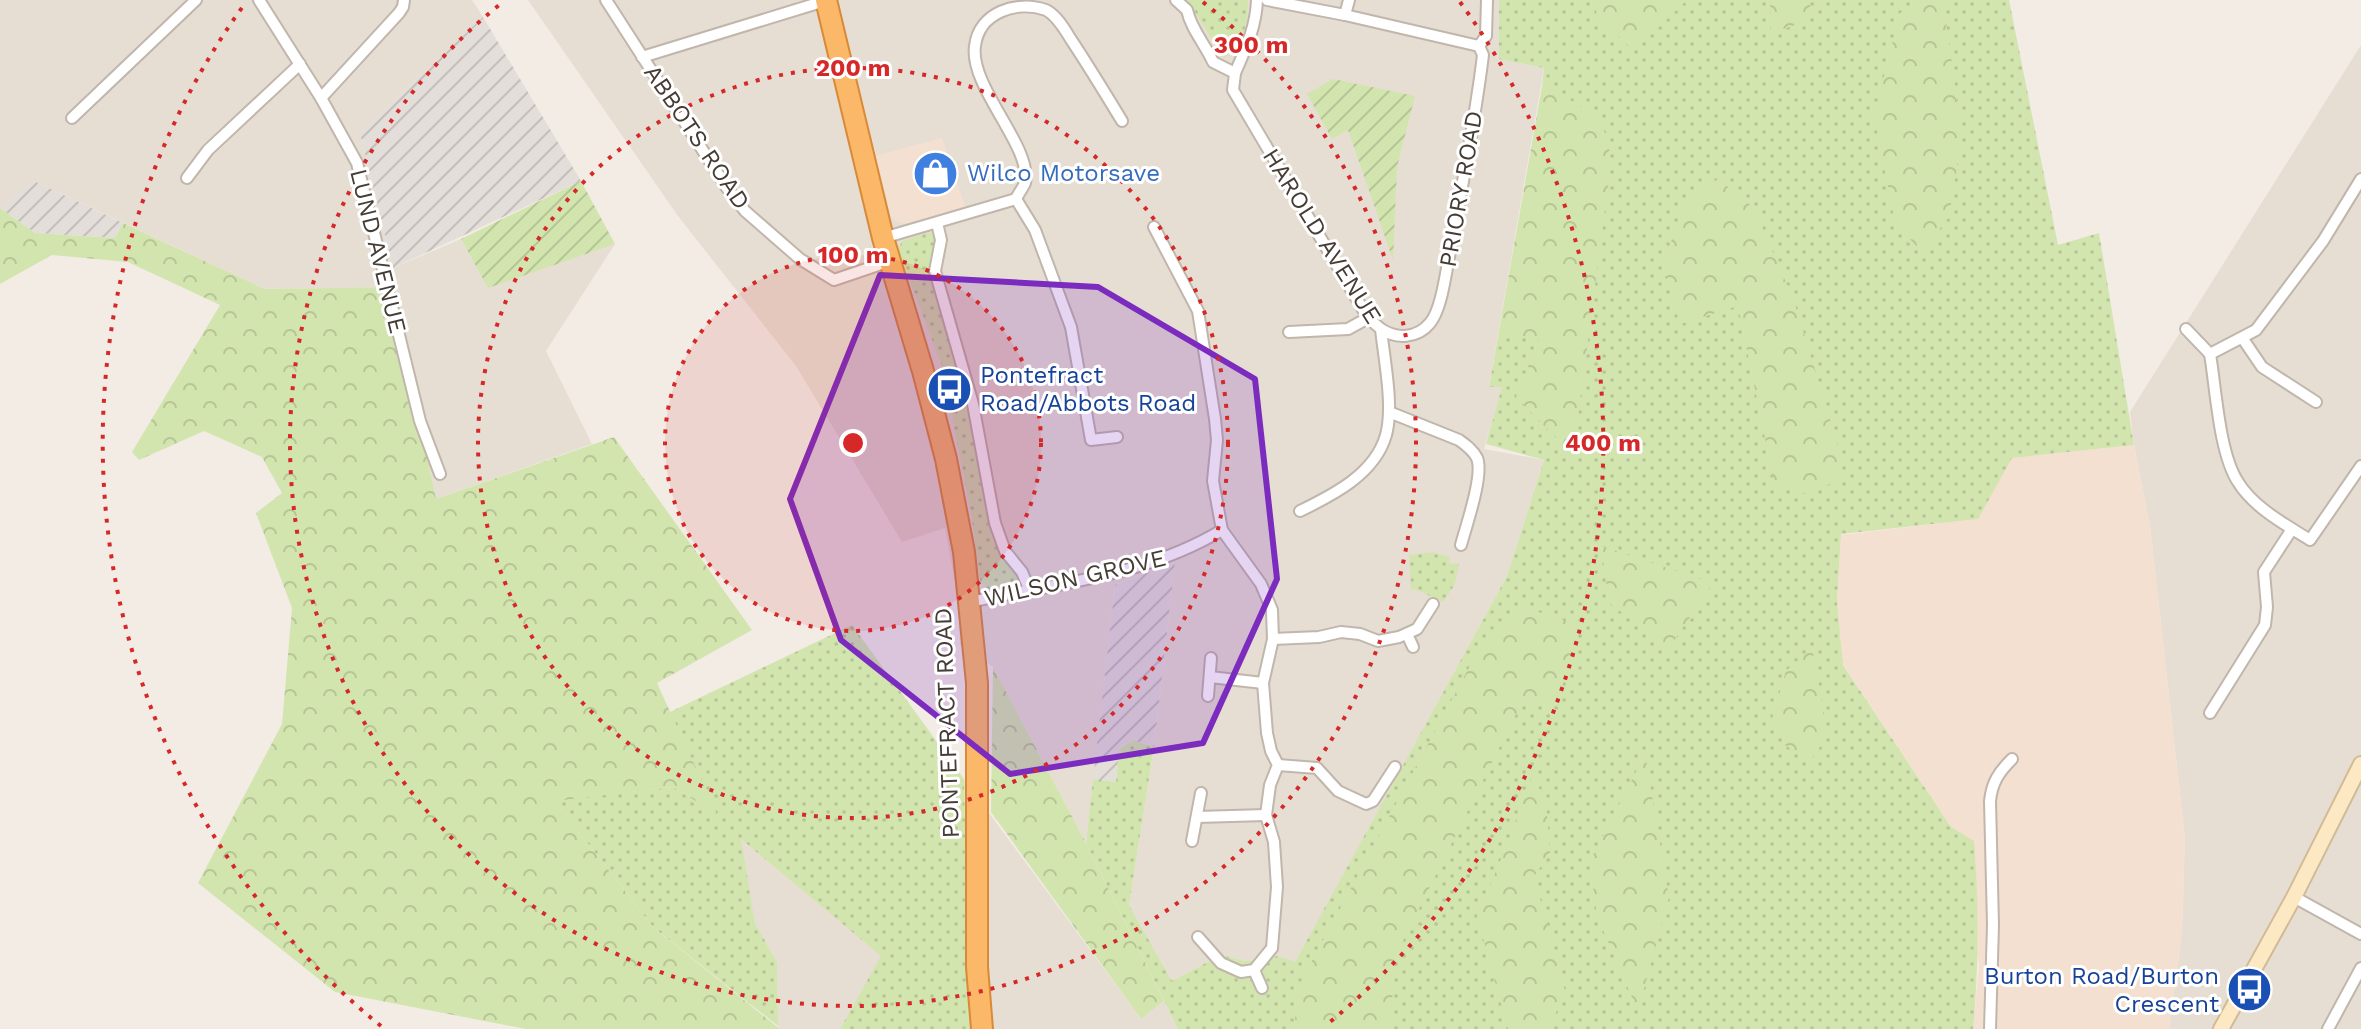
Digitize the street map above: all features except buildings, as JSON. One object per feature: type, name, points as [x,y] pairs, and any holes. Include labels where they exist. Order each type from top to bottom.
[{"type":"highway","name":"PONTEFRACT ROAD","points":[[827,0],[883,238],[946,459],[962,541],[977,683],[977,967],[982,1029]]},
{"type":"street","points":[[72,118],[196,0]]},
{"type":"street","name":"LUND AVENUE","points":[[259,0],[321,98],[357,163],[420,421],[440,474]]},
{"type":"street","points":[[321,98],[399,13],[404,0]]},
{"type":"street","name":"ABBOTS ROAD","points":[[606,0],[727,188],[766,232],[800,259],[834,280],[890,261]]},
{"type":"street","points":[[642,57],[827,0]]},
{"type":"street","points":[[1176,0],[1187,10],[1189,21],[1209,50],[1213,62],[1235,73],[1252,36],[1257,0]]},
{"type":"street","points":[[1267,0],[1479,46]]},
{"type":"street","points":[[1345,15],[1349,0]]},
{"type":"street","name":"PRIORY ROAD","points":[[1381,329],[1394,337],[1412,335],[1424,330],[1434,320],[1470,146],[1483,55],[1479,46],[1486,36],[1487,0]]},
{"type":"street","points":[[883,238],[1016,199],[1025,182],[1023,160],[981,75],[975,46],[981,29],[991,15],[1005,7],[1020,4],[1046,10],[1069,36],[1122,121]]},
{"type":"street","points":[[187,178],[208,150],[300,64]]},
{"type":"street","name":"HAROLD AVENUE","points":[[1235,73],[1233,90],[1368,318],[1381,329],[1389,412],[1386,436],[1370,463],[1341,491],[1300,511]]},
{"type":"street","points":[[2210,354],[2256,330],[2323,241],[2361,179]]},
{"type":"street","points":[[1016,199],[1035,230],[1071,327],[1091,440],[1117,437]]},
{"type":"street","points":[[937,223],[941,240],[935,271],[973,404],[995,523],[1005,551],[1022,572],[1030,591]]},
{"type":"street","points":[[1154,227],[1198,311],[1215,419],[1217,440],[1213,481],[1222,530],[1261,584],[1272,610],[1273,639],[1263,683],[1267,733],[1278,765],[1270,785],[1266,815],[1274,842],[1277,887],[1272,948],[1254,970],[1241,972],[1221,963],[1198,937]]},
{"type":"street","points":[[1289,332],[1348,329],[1368,318]]},
{"type":"street","points":[[2186,329],[2210,354],[2225,449],[2238,482],[2262,508],[2310,540],[2361,466]]},
{"type":"street","points":[[2243,339],[2262,367],[2316,402]]},
{"type":"street","points":[[1389,412],[1459,440],[1470,447],[1478,460],[1478,475],[1461,545]]},
{"type":"street","points":[[2210,713],[2265,625],[2264,572],[2292,529]]},
{"type":"street","name":"WILSON GROVE","points":[[970,602],[1136,569],[1178,554],[1222,530]]},
{"type":"street","points":[[1273,639],[1319,637],[1341,632],[1360,634],[1378,641],[1417,629],[1433,604]]},
{"type":"street","points":[[1407,634],[1413,647]]},
{"type":"street","points":[[1208,696],[1211,658]]},
{"type":"street","points":[[1210,677],[1263,683]]},
{"type":"street","points":[[1990,1029],[1993,925],[1991,785],[2012,759]]},
{"type":"street","points":[[2221,1029],[2294,897],[2361,764]]},
{"type":"street","points":[[1278,765],[1317,768],[1338,791],[1366,804],[1373,801],[1395,767]]},
{"type":"street","points":[[1192,841],[1201,793]]},
{"type":"street","points":[[1197,817],[1266,815]]},
{"type":"street","points":[[2294,897],[2361,934]]},
{"type":"street","points":[[2328,1029],[2361,968]]},
{"type":"street","points":[[1254,970],[1262,988]]},
{"type":"highlighted area","points":[[880,275],[1098,287],[1255,379],[1277,579],[1203,743],[1010,774],[841,640],[790,499]]},
{"type":"shaded area","points":[[0,0],[472,0],[483,17],[360,133],[393,268],[461,239],[488,287],[615,244],[546,351],[592,444],[436,499],[392,287],[265,289],[34,181],[0,208]]},
{"type":"shaded area","points":[[528,0],[1499,0],[1499,59],[1544,68],[1489,386],[1503,386],[1484,449],[1544,460],[1507,576],[1295,963],[1278,956],[1246,961],[1221,955],[1172,981],[1129,905],[1154,747],[1175,562],[1115,585],[1086,843],[993,667],[960,645],[958,599],[945,528],[902,542],[796,366],[678,216]]},
{"type":"shaded area","points":[[483,17],[581,181],[393,268],[360,133]]},
{"type":"shaded area","points":[[2361,45],[2361,1029],[2169,1029],[2182,933],[2185,838],[2150,526],[2130,412]]},
{"type":"shaded area","points":[[942,138],[965,207],[906,224],[897,222],[891,216],[875,156]]},
{"type":"shaded area","points":[[34,181],[123,223],[115,238],[35,233],[0,208]]},
{"type":"shaded area","points":[[2134,445],[2150,526],[2185,838],[2182,933],[2169,1029],[1973,1029],[1979,965],[1951,827],[1843,664],[1837,601],[1841,535],[1977,519],[2012,458]]},
{"type":"shaded area","points":[[1175,562],[1154,747],[1132,740],[1119,749],[1116,782],[1093,779],[1115,585]]},
{"type":"shaded area","points":[[964,779],[1141,1019],[1164,1001],[1178,1029],[970,1029]]},
{"type":"shaded area","points":[[740,838],[882,956],[840,1029],[780,1029],[778,1026],[777,962],[755,923]]},
{"type":"green space","points":[[1187,0],[1248,0],[1244,33],[1231,53],[1224,58]]},
{"type":"green space","points":[[1499,0],[2009,0],[2058,245],[2099,233],[2134,445],[2012,458],[1978,519],[1841,534],[1837,601],[1843,665],[1951,827],[1974,841],[1978,935],[1973,1029],[1178,1029],[1086,843],[1093,779],[1116,782],[1119,749],[1133,740],[1154,747],[1129,905],[1172,981],[1221,955],[1246,961],[1278,956],[1295,962],[1507,576],[1544,460],[1486,444],[1502,387],[1489,387],[1498,336],[1540,336],[1572,454],[1585,110],[1542,86],[1544,68],[1499,59]]},
{"type":"green space","points":[[1594,0],[1687,0],[1634,51],[1597,16]]},
{"type":"green space","points":[[1770,0],[1810,0],[1810,20],[1771,33]]},
{"type":"green space","points":[[1928,0],[1943,0],[1962,135],[1949,217],[1922,252],[1895,223],[1874,115],[1900,13]]},
{"type":"green space","points":[[1333,79],[1415,96],[1397,167],[1393,260],[1348,130],[1332,139],[1307,94]]},
{"type":"green space","points":[[1542,86],[1580,106],[1597,120],[1607,138],[1611,164],[1573,455],[1516,397],[1540,336],[1498,336]]},
{"type":"green space","points":[[1718,179],[1754,208],[1794,301],[1839,449],[1838,480],[1809,494],[1775,487],[1738,306],[1680,324],[1662,267],[1685,202]]},
{"type":"green space","points":[[581,181],[615,244],[488,288],[461,239]]},
{"type":"green space","points":[[0,208],[35,233],[115,238],[123,223],[265,289],[392,287],[436,499],[614,437],[752,630],[657,683],[717,814],[673,787],[555,801],[653,927],[780,1029],[526,1029],[335,992],[198,883],[282,724],[292,608],[256,513],[282,493],[262,457],[204,431],[139,460],[132,452],[220,305],[128,262],[52,255],[0,284]]},
{"type":"green space","points":[[931,232],[936,241],[932,278],[969,415],[990,519],[1003,556],[1018,576],[1018,582],[1011,587],[987,589],[980,580],[971,512],[941,363],[898,250],[902,241]]},
{"type":"green space","points":[[1601,546],[1713,583],[1669,648],[1609,603]]},
{"type":"green space","points":[[1432,552],[1450,557],[1449,563],[1459,564],[1455,584],[1443,602],[1411,590],[1409,555]]},
{"type":"green space","points":[[1521,606],[1574,624],[1574,664],[1550,706],[1521,704],[1397,953],[1389,1029],[1294,1029],[1299,985],[1479,649],[1496,625]]},
{"type":"green space","points":[[852,625],[964,779],[970,1029],[840,1029],[881,956],[741,839],[755,923],[777,962],[778,1026],[653,927],[554,800],[673,787],[716,813],[670,712]]},
{"type":"green space","points":[[1812,647],[1828,735],[1811,760],[1786,746],[1772,719],[1786,671]]},
{"type":"green space","points":[[993,667],[1086,843],[1164,1001],[1141,1019],[991,812]]},
{"type":"green space","points":[[1645,754],[1669,897],[1638,1011],[1597,916],[1590,861]]},
{"type":"green space","points":[[1532,776],[1546,800],[1550,854],[1534,876],[1565,991],[1549,1029],[1508,1029],[1477,916]]},
{"type":"place","name":"Wilco Motorsave","points":[[936,173]]},
{"type":"place","name":"Pontefract Road/Abbots Road","points":[[949,389]]},
{"type":"place","name":"Burton Road/Burton Crescent","points":[[2250,990]]}]
